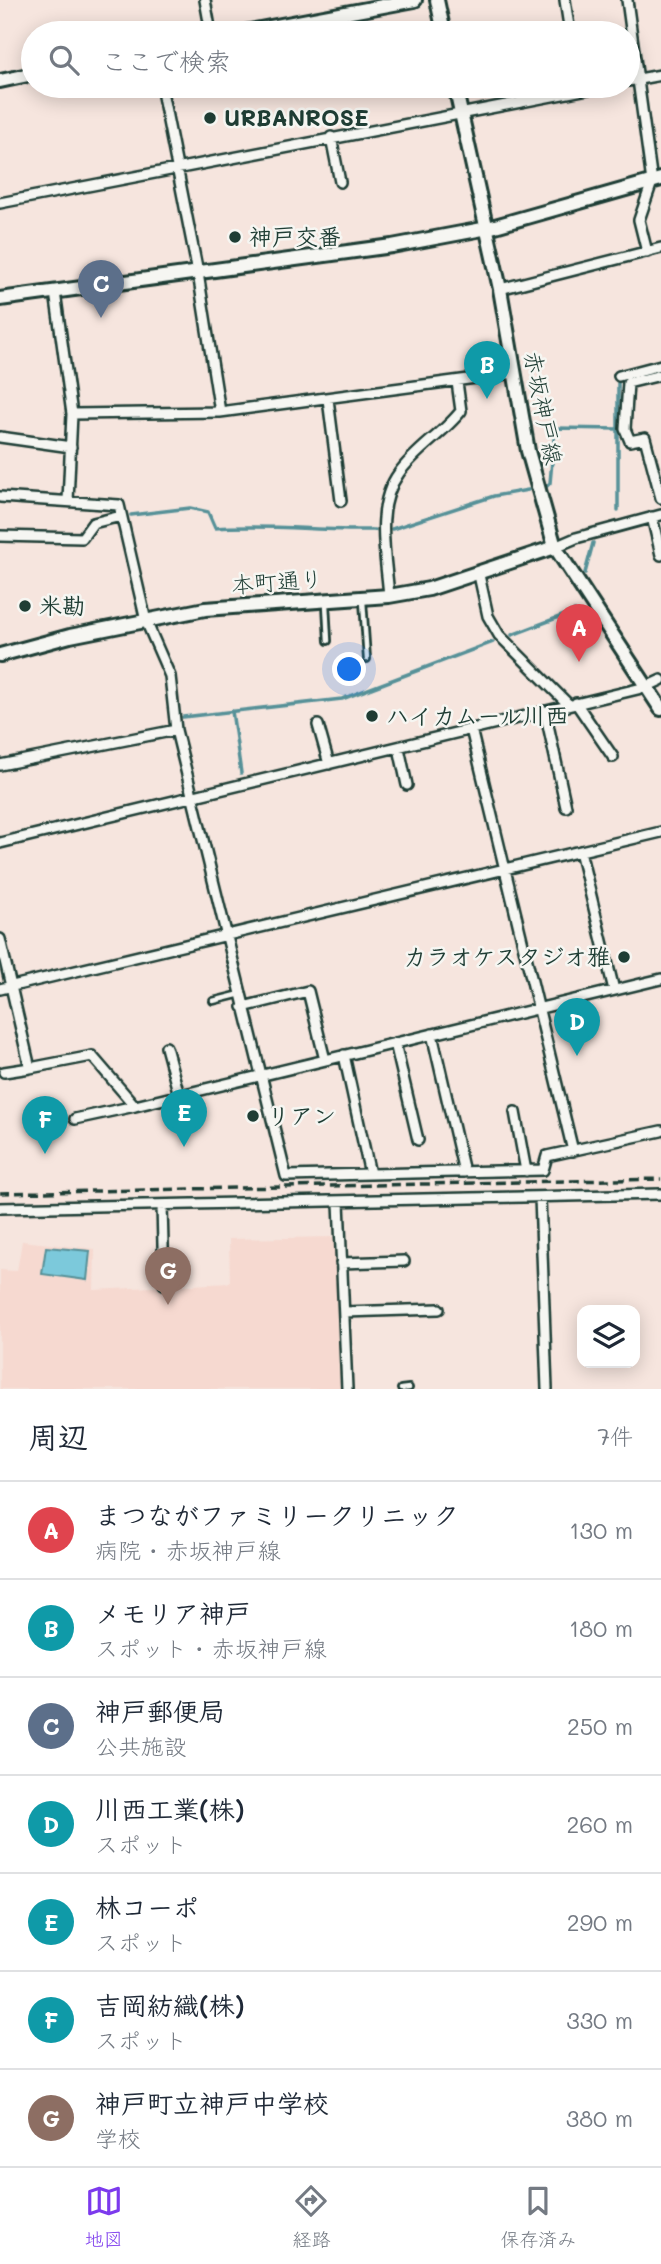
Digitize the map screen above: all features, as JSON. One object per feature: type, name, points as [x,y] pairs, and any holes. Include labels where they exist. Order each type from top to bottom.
[{"type":"street","points":[[205,0],[209,21]]},
{"type":"street","points":[[303,21],[415,0]]},
{"type":"street","points":[[437,0],[441,21]]},
{"type":"street","points":[[565,0],[568,21]]},
{"type":"street","points":[[627,0],[630,21]]},
{"type":"street","points":[[646,252],[639,220],[657,181],[640,79],[661,75]]},
{"type":"street","points":[[0,80],[21,76]]},
{"type":"street","points":[[163,98],[198,273],[220,412]]},
{"type":"street","name":"赤坂神戸線","points":[[458,98],[488,228],[528,451],[555,547],[661,709]]},
{"type":"street","points":[[0,203],[530,98]]},
{"type":"street","points":[[331,137],[340,182]]},
{"type":"street","points":[[0,299],[391,246],[488,228],[657,181]]},
{"type":"street","points":[[500,289],[661,248]]},
{"type":"street","points":[[55,292],[72,414],[68,501]]},
{"type":"street","points":[[619,376],[661,365]]},
{"type":"street","points":[[72,414],[220,412],[514,373]]},
{"type":"street","points":[[661,375],[628,383],[625,429],[630,441],[645,438],[661,498]]},
{"type":"street","points":[[389,596],[384,515],[387,495],[399,473],[461,411],[457,382]]},
{"type":"street","points":[[328,399],[341,501]]},
{"type":"street","points":[[0,437],[71,447]]},
{"type":"street","points":[[324,472],[337,470]]},
{"type":"street","points":[[0,497],[119,505],[146,621],[170,676],[176,730],[286,1176],[543,1170],[547,1156],[661,1131]]},
{"type":"street","points":[[0,536],[82,538],[93,523],[121,516]]},
{"type":"street","points":[[555,547],[656,516],[661,555]]},
{"type":"street","name":"本町通り","points":[[0,655],[71,636],[217,608],[389,596],[429,589],[480,575],[555,547]]},
{"type":"street","points":[[480,575],[488,616],[499,635],[573,704],[613,757]]},
{"type":"street","points":[[0,843],[399,748],[646,687],[661,680]]},
{"type":"street","points":[[545,711],[566,807]]},
{"type":"street","points":[[318,725],[329,764]]},
{"type":"street","points":[[471,729],[573,1151]]},
{"type":"street","points":[[0,765],[176,730]]},
{"type":"street","points":[[399,748],[407,785]]},
{"type":"street","points":[[0,989],[661,832]]},
{"type":"street","points":[[580,851],[614,990]]},
{"type":"street","points":[[0,939],[30,1068]]},
{"type":"street","points":[[75,1119],[661,979]]},
{"type":"street","points":[[243,1007],[308,990],[325,1060]]},
{"type":"street","points":[[432,1034],[464,1172]]},
{"type":"street","points":[[395,1043],[418,1140]]},
{"type":"street","points":[[166,1047],[179,1095]]},
{"type":"street","points":[[344,1055],[370,1174]]},
{"type":"street","points":[[4,1072],[92,1056],[135,1106]]},
{"type":"street","points":[[515,1112],[526,1171]]},
{"type":"street","points":[[0,1208],[661,1194]]},
{"type":"street","points":[[540,1197],[547,1389]]},
{"type":"street","points":[[338,1202],[347,1389]]},
{"type":"street","points":[[162,1205],[164,1284]]},
{"type":"street","points":[[341,1263],[404,1261]]},
{"type":"street","points":[[344,1312],[439,1309]]},
{"type":"lane","points":[[363,597],[367,659]]},
{"type":"lane","points":[[326,600],[327,642]]},
{"type":"lane","points":[[213,1001],[241,994]]},
{"type":"lane","points":[[401,1389],[408,1388]]},
{"type":"shaded area","points":[[334,1237],[343,1389],[0,1389],[0,1270],[17,1271],[22,1241],[95,1249],[94,1290],[230,1283],[229,1239]]},
{"type":"water","points":[[46,1247],[90,1251],[87,1280],[42,1274]]},
{"type":"waterway","points":[[618,383],[618,510]]},
{"type":"waterway","points":[[547,486],[550,483],[555,428],[618,429]]},
{"type":"waterway","points":[[392,529],[494,496],[528,490]]},
{"type":"waterway","points":[[131,515],[190,508],[208,512],[215,528],[375,530]]},
{"type":"waterway","points":[[585,573],[593,543]]},
{"type":"waterway","points":[[512,635],[575,611]]},
{"type":"waterway","points":[[183,717],[342,699],[493,642]]},
{"type":"waterway","points":[[232,711],[241,773]]},
{"type":"railway","points":[[0,1193],[661,1179]]},
{"type":"place","name":"URBANROSE","points":[[210,118]]},
{"type":"place","name":"神戸交番","points":[[235,237]]},
{"type":"place","name":"神戸郵便局","points":[[101,318]]},
{"type":"place","name":"メモリア神戸","points":[[487,399]]},
{"type":"place","name":"米勘","points":[[25,606]]},
{"type":"place","name":"まつながファミリークリニック","points":[[579,662]]},
{"type":"place","name":"ハイカムール川西","points":[[372,716]]},
{"type":"place","name":"カラオケスタジオ雅","points":[[624,957]]},
{"type":"place","name":"川西工業(株)","points":[[577,1056]]},
{"type":"place","name":"リアン","points":[[253,1116]]},
{"type":"place","name":"林コーポ","points":[[184,1147]]},
{"type":"place","name":"吉岡紡織(株)","points":[[45,1154]]},
{"type":"place","name":"神戸町立神戸中学校","points":[[168,1305]]}]
